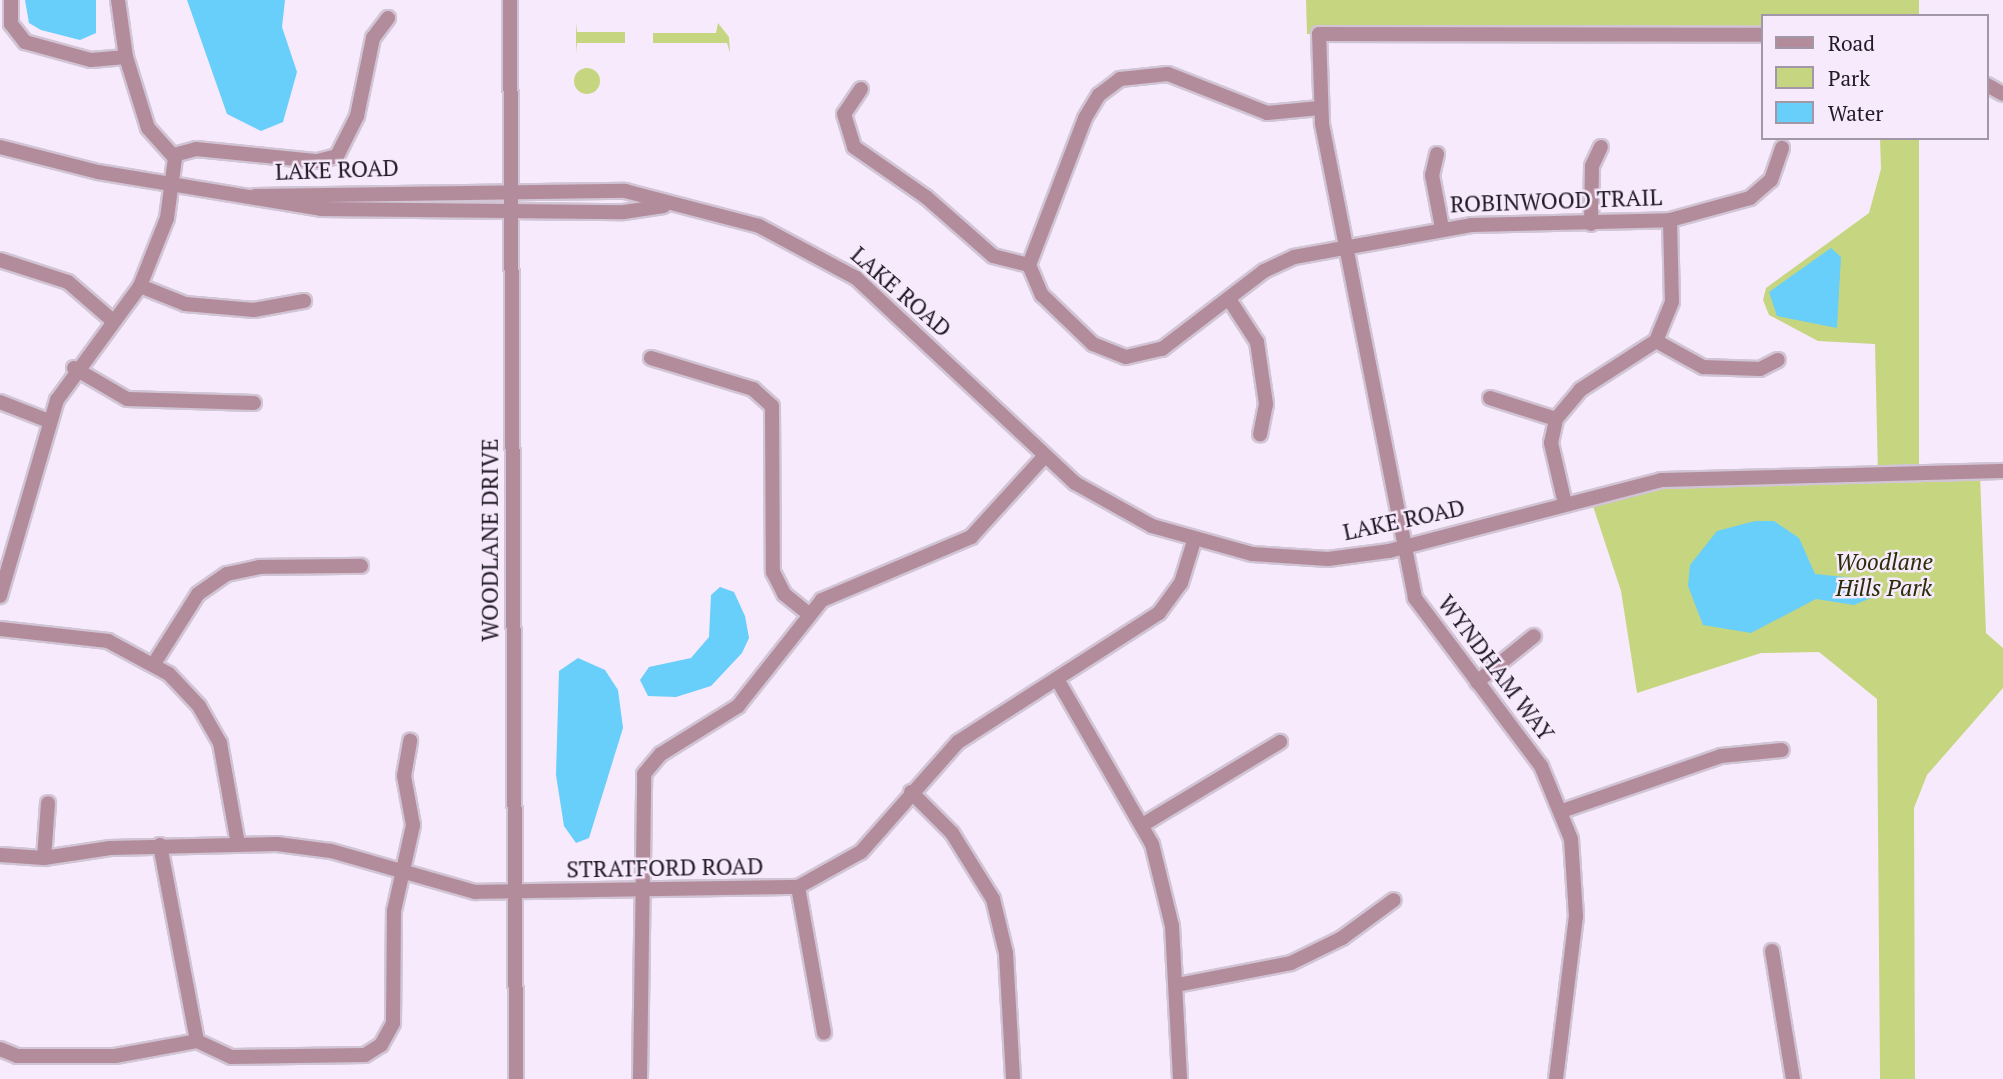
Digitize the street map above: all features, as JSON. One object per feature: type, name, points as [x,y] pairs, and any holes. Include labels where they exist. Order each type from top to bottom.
[{"type":"street","points":[[11,0],[12,27],[28,43],[91,60],[126,57]]},
{"type":"street","points":[[118,0],[126,57],[151,135],[174,155]]},
{"type":"street","name":"WOODLANE DRIVE","points":[[510,0],[516,1079]]},
{"type":"street","points":[[174,155],[196,149],[305,160],[337,156],[357,116],[373,38],[388,18]]},
{"type":"street","name":"WYNDHAM WAY","points":[[1556,1079],[1577,891],[1562,811],[1541,766],[1425,618],[1401,549],[1320,108],[1319,34],[1762,35]]},
{"type":"street","points":[[861,89],[844,114],[854,146],[933,202],[993,256],[1029,265],[1085,118],[1099,95],[1120,79],[1168,74],[1267,113],[1320,108]]},
{"type":"street","name":"LAKE ROAD","points":[[0,147],[172,186],[255,195],[321,209],[624,212],[670,205]]},
{"type":"street","points":[[1591,224],[1592,166],[1601,147]]},
{"type":"street","name":"ROBINWOOD TRAIL","points":[[1029,265],[1042,295],[1097,348],[1121,357],[1159,351],[1284,260],[1443,228],[1670,220],[1750,198],[1771,180],[1782,148]]},
{"type":"street","points":[[1437,153],[1432,175],[1443,228]]},
{"type":"street","points":[[0,596],[49,421],[74,368],[140,286],[160,242],[172,186],[174,155]]},
{"type":"street","name":"LAKE ROAD","points":[[255,195],[625,191],[758,226],[834,262],[874,292],[1044,458],[1126,514],[1194,541],[1304,559],[1401,549],[1565,504],[1692,477],[2003,471]]},
{"type":"street","points":[[1565,504],[1551,443],[1556,419],[1580,390],[1656,341],[1672,302],[1670,220]]},
{"type":"street","points":[[0,260],[68,282],[113,321]]},
{"type":"street","points":[[140,286],[185,304],[254,310],[304,301]]},
{"type":"street","points":[[1229,299],[1258,346],[1266,404],[1260,433]]},
{"type":"street","points":[[1656,341],[1703,367],[1760,369],[1778,360]]},
{"type":"street","points":[[651,358],[753,389],[772,406],[773,572],[784,594],[809,614]]},
{"type":"street","points":[[74,368],[127,399],[254,403]]},
{"type":"street","points":[[1490,398],[1556,419]]},
{"type":"street","points":[[0,402],[49,421]]},
{"type":"street","points":[[640,1079],[639,891],[644,774],[661,754],[738,706],[809,614],[834,591],[971,537],[1044,458]]},
{"type":"street","name":"STRATFORD ROAD","points":[[0,855],[44,859],[160,845],[303,846],[475,892],[798,887],[861,852],[911,792],[958,742],[1159,613],[1181,583],[1194,541]]},
{"type":"street","points":[[155,662],[198,594],[227,574],[259,567],[361,566]]},
{"type":"street","points":[[0,629],[108,641],[155,662],[184,687],[215,734],[238,844]]},
{"type":"street","points":[[1477,682],[1534,636]]},
{"type":"street","points":[[1057,679],[1144,824],[1167,897],[1177,985],[1180,1079]]},
{"type":"street","points":[[0,1049],[17,1056],[115,1056],[197,1041],[232,1057],[352,1057],[381,1045],[393,1023],[394,911],[405,874],[413,825],[404,776],[410,741]]},
{"type":"street","points":[[1144,824],[1280,742]]},
{"type":"street","points":[[1562,811],[1721,756],[1782,750]]},
{"type":"street","points":[[911,792],[952,833],[993,899],[1006,953],[1013,1079]]},
{"type":"street","points":[[44,859],[48,803]]},
{"type":"street","points":[[160,845],[197,1041]]},
{"type":"street","points":[[798,887],[824,1033]]},
{"type":"street","points":[[1177,985],[1291,963],[1342,938],[1394,900]]},
{"type":"street","points":[[1772,951],[1793,1079]]},
{"type":"green space","points":[[1306,0],[1919,0],[1919,14],[1762,14],[1762,35],[1307,34]]},
{"type":"green space","points":[[576,22],[577,32],[625,32],[625,43],[577,43],[576,53]]},
{"type":"green space","points":[[718,23],[729,37],[730,53],[727,43],[653,43],[653,33],[716,33]]},
{"type":"green space","points":[[587,68],[596,72],[600,81],[596,90],[587,94],[578,90],[574,81],[578,72]]},
{"type":"green space","name":"Woodlane Hills Park","points":[[1880,140],[1919,140],[1919,476],[1980,474],[1986,633],[2003,648],[2003,688],[1927,775],[1914,808],[1915,1079],[1880,1079],[1877,699],[1819,652],[1761,653],[1637,693],[1621,591],[1590,497],[1630,487],[1878,476],[1875,344],[1818,341],[1769,315],[1763,300],[1766,288],[1869,213],[1881,169]]},
{"type":"water","points":[[25,0],[96,0],[96,33],[80,40],[41,30],[29,23]]},
{"type":"water","points":[[187,0],[285,0],[282,27],[297,72],[283,122],[261,131],[227,114]]},
{"type":"water","points":[[1831,248],[1841,257],[1837,328],[1777,316],[1769,292]]},
{"type":"water","points":[[1755,521],[1774,521],[1799,538],[1815,574],[1864,579],[1871,598],[1854,605],[1816,599],[1751,633],[1703,625],[1688,586],[1690,565],[1717,531]]},
{"type":"water","points":[[720,587],[734,592],[745,616],[749,638],[742,653],[711,686],[676,697],[648,696],[640,680],[649,667],[691,658],[709,637],[711,595]]},
{"type":"water","points":[[578,658],[605,670],[618,690],[623,728],[589,838],[576,843],[564,826],[556,775],[559,671]]}]
